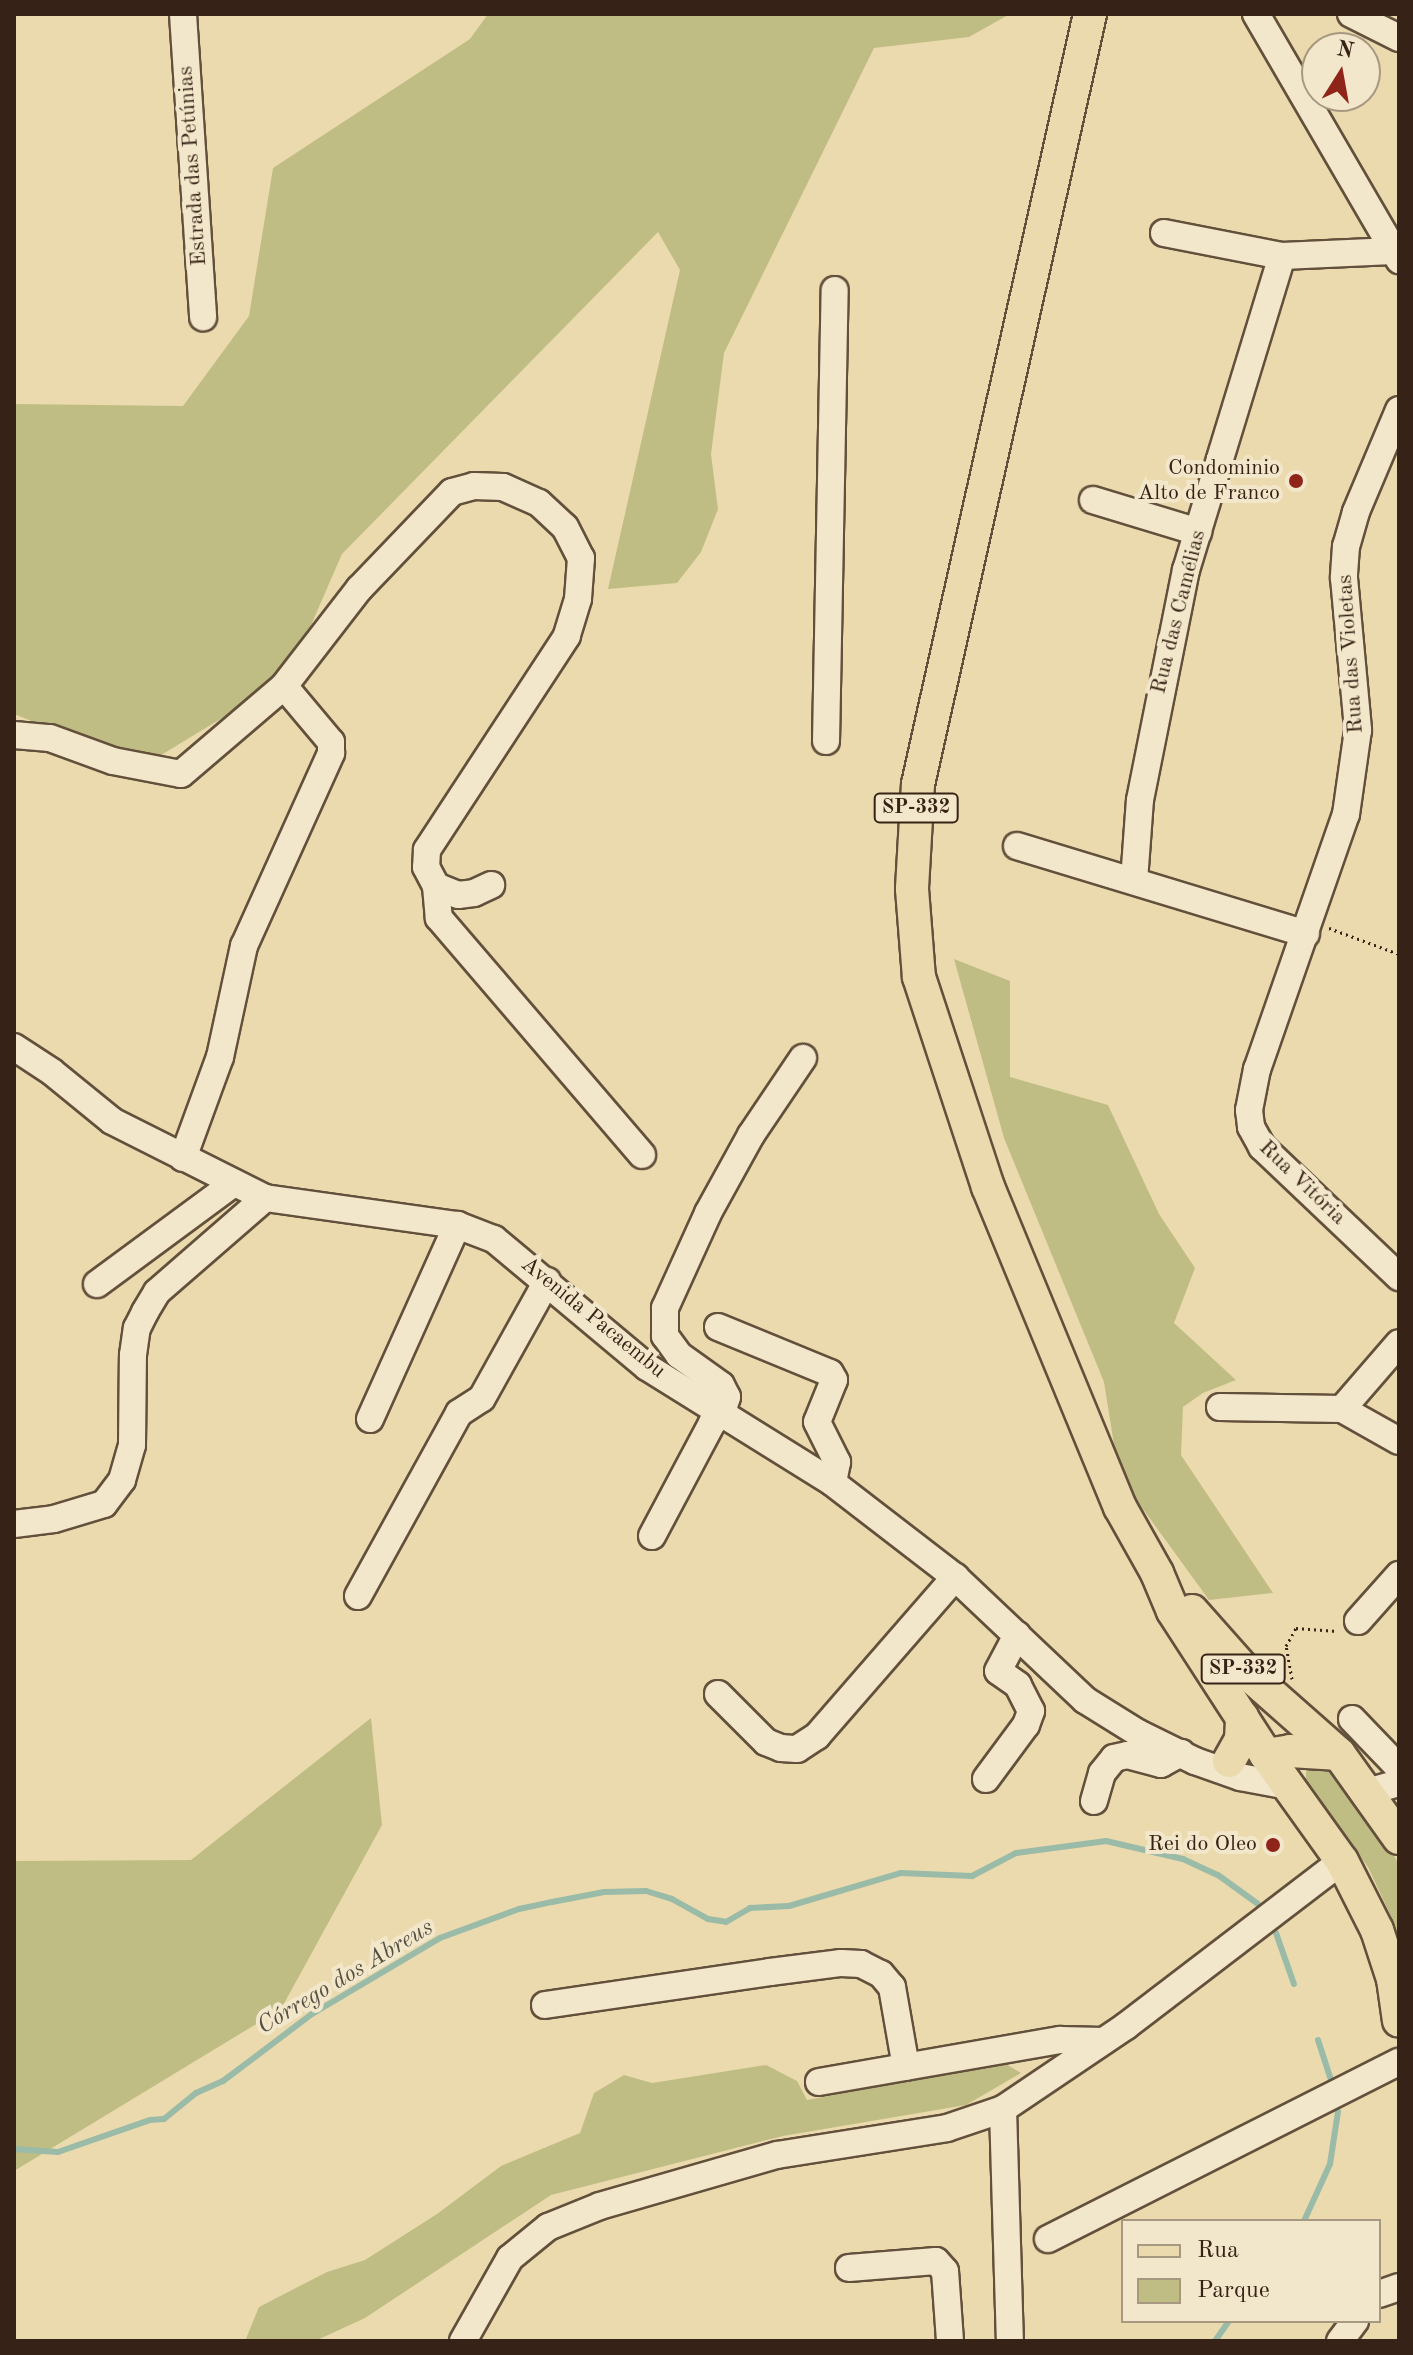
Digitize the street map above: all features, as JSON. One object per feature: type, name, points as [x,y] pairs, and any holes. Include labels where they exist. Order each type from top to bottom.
[{"type":"main road","name":"SP-332","points":[[1090,14],[921,771],[913,833],[912,889],[919,977],[988,1187],[1120,1507],[1157,1573],[1173,1611],[1266,1755],[1342,1861],[1377,1930],[1393,1979],[1399,2021]]},
{"type":"main road","name":"SP-332","points":[[1157,1573],[1246,1672],[1299,1718],[1327,1754],[1367,1792],[1399,1838]]},
{"type":"main road","points":[[1229,1761],[1241,1739],[1242,1717]]},
{"type":"main road","points":[[1266,1755],[1290,1751],[1327,1754]]},
{"type":"main road","points":[[1288,1786],[1298,1767],[1327,1754]]},
{"type":"street","name":"Estrada das Petúnias","points":[[183,14],[203,317]]},
{"type":"street","points":[[1164,233],[1282,256],[1396,255],[1256,14]]},
{"type":"street","points":[[1351,14],[1399,38]]},
{"type":"street","name":"Rua das Camélias","points":[[1134,881],[1140,800],[1159,696],[1198,532],[1282,256]]},
{"type":"street","points":[[826,741],[835,290]]},
{"type":"street","name":"Rua das Violetas","points":[[1308,928],[1346,814],[1354,771],[1358,730],[1344,578],[1346,546],[1356,512],[1399,410]]},
{"type":"street","points":[[14,735],[50,738],[113,761],[176,775],[284,686],[359,589],[452,492],[474,486],[503,487],[539,503],[565,527],[581,558],[578,599],[567,636],[427,850],[426,867],[436,886],[439,918],[642,1155]]},
{"type":"street","points":[[1093,500],[1198,532]]},
{"type":"street","points":[[183,1158],[220,1057],[244,946],[331,753],[331,742],[284,686]]},
{"type":"street","points":[[1017,846],[1308,928]]},
{"type":"street","points":[[436,886],[458,895],[474,893],[491,885]]},
{"type":"street","name":"Rua Vitória","points":[[1308,928],[1254,1080],[1249,1110],[1251,1127],[1262,1147],[1399,1277]]},
{"type":"street","name":"Avenida Pacaembu","points":[[14,1047],[52,1072],[112,1121],[265,1198],[457,1225],[494,1239],[647,1367],[833,1483],[955,1577],[1085,1700],[1188,1757],[1240,1777],[1288,1786]]},
{"type":"street","points":[[652,1536],[712,1423],[722,1413],[727,1397],[721,1385],[679,1355],[665,1336],[665,1308],[722,1187],[751,1135],[803,1058]]},
{"type":"street","points":[[97,1284],[234,1183]]},
{"type":"street","points":[[14,1524],[54,1519],[104,1504],[122,1480],[132,1445],[133,1355],[137,1328],[145,1312],[157,1292],[265,1198]]},
{"type":"street","points":[[370,1419],[457,1225]]},
{"type":"street","points":[[358,1596],[459,1413],[482,1398],[547,1281]]},
{"type":"street","points":[[718,1327],[830,1373],[834,1380],[817,1422],[837,1462],[833,1483]]},
{"type":"street","points":[[1342,1409],[1399,1343]]},
{"type":"street","points":[[1220,1407],[1342,1409],[1399,1441]]},
{"type":"street","points":[[1358,1621],[1399,1575]]},
{"type":"street","points":[[718,1694],[766,1742],[781,1748],[797,1749],[817,1736],[955,1577]]},
{"type":"street","points":[[986,1779],[1026,1725],[1031,1711],[1018,1685],[998,1671],[1017,1635]]},
{"type":"street","points":[[1352,1719],[1399,1768]]},
{"type":"street","points":[[1094,1801],[1102,1773],[1114,1758],[1127,1755],[1161,1764],[1188,1757],[1229,1761],[1266,1755]]},
{"type":"street","points":[[1367,1792],[1399,1783]]},
{"type":"street","points":[[463,2341],[475,2314],[510,2258],[548,2227],[600,2206],[777,2155],[947,2128],[1003,2109],[1103,2041],[1342,1861]]},
{"type":"street","points":[[545,2005],[770,1972],[841,1963],[861,1964],[881,1974],[892,1987],[906,2067]]},
{"type":"street","points":[[819,2082],[1060,2040],[1103,2041]]},
{"type":"street","points":[[1048,2239],[1399,2062]]},
{"type":"street","points":[[1003,2109],[1010,2341]]},
{"type":"street","points":[[849,2268],[936,2261],[945,2271],[950,2341]]},
{"type":"street","points":[[1340,2341],[1354,2323]]},
{"type":"path","points":[[1308,928],[1399,954]]},
{"type":"path","points":[[1299,1718],[1286,1646],[1296,1628],[1344,1631],[1358,1621]]},
{"type":"green space","points":[[488,14],[1010,14],[969,37],[874,48],[724,353],[711,454],[718,509],[701,552],[677,583],[608,589],[680,270],[658,232],[342,554],[288,678],[143,766],[14,714],[14,404],[183,406],[249,316],[273,168],[470,39]]},
{"type":"green space","points":[[954,959],[1010,981],[1010,1077],[1108,1105],[1159,1214],[1195,1268],[1174,1323],[1236,1380],[1203,1393],[1183,1407],[1181,1455],[1273,1593],[1209,1600],[1119,1476],[1104,1382],[1004,1138]]},
{"type":"green space","points":[[371,1718],[382,1825],[281,2009],[14,2171],[14,1861],[191,1860]]},
{"type":"green space","points":[[1311,1764],[1328,1765],[1388,1844],[1399,1865],[1399,1943],[1390,1914],[1368,1867],[1306,1783],[1306,1772]]},
{"type":"green space","points":[[1004,2063],[1021,2073],[966,2105],[783,2136],[551,2195],[365,2318],[315,2341],[245,2341],[259,2307],[327,2272],[365,2260],[437,2214],[501,2166],[580,2133],[594,2093],[624,2075],[652,2083],[766,2065],[797,2081],[807,2100]]},
{"type":"waterway","name":"Córrego dos Abreus","points":[[14,2149],[58,2152],[150,2120],[164,2119],[196,2093],[223,2081],[312,2014],[440,1938],[519,1909],[552,1902],[604,1892],[646,1891],[672,1899],[708,1919],[726,1922],[750,1908],[789,1906],[901,1873],[972,1876],[1016,1853],[1106,1841],[1183,1859],[1218,1875],[1258,1904]]},
{"type":"waterway","name":"Córrego dos Abreus","points":[[1276,1933],[1294,1984]]},
{"type":"waterway","name":"Córrego dos Abreus","points":[[1318,2040],[1330,2078]]},
{"type":"waterway","name":"Córrego dos Abreus","points":[[1305,2219],[1330,2164],[1338,2112]]},
{"type":"waterway","name":"Córrego dos Abreus","points":[[1215,2341],[1228,2323]]},
{"type":"place","name":"Condominio Alto de Franco","points":[[1296,481]]},
{"type":"place","name":"Rei do Oleo","points":[[1273,1845]]}]
